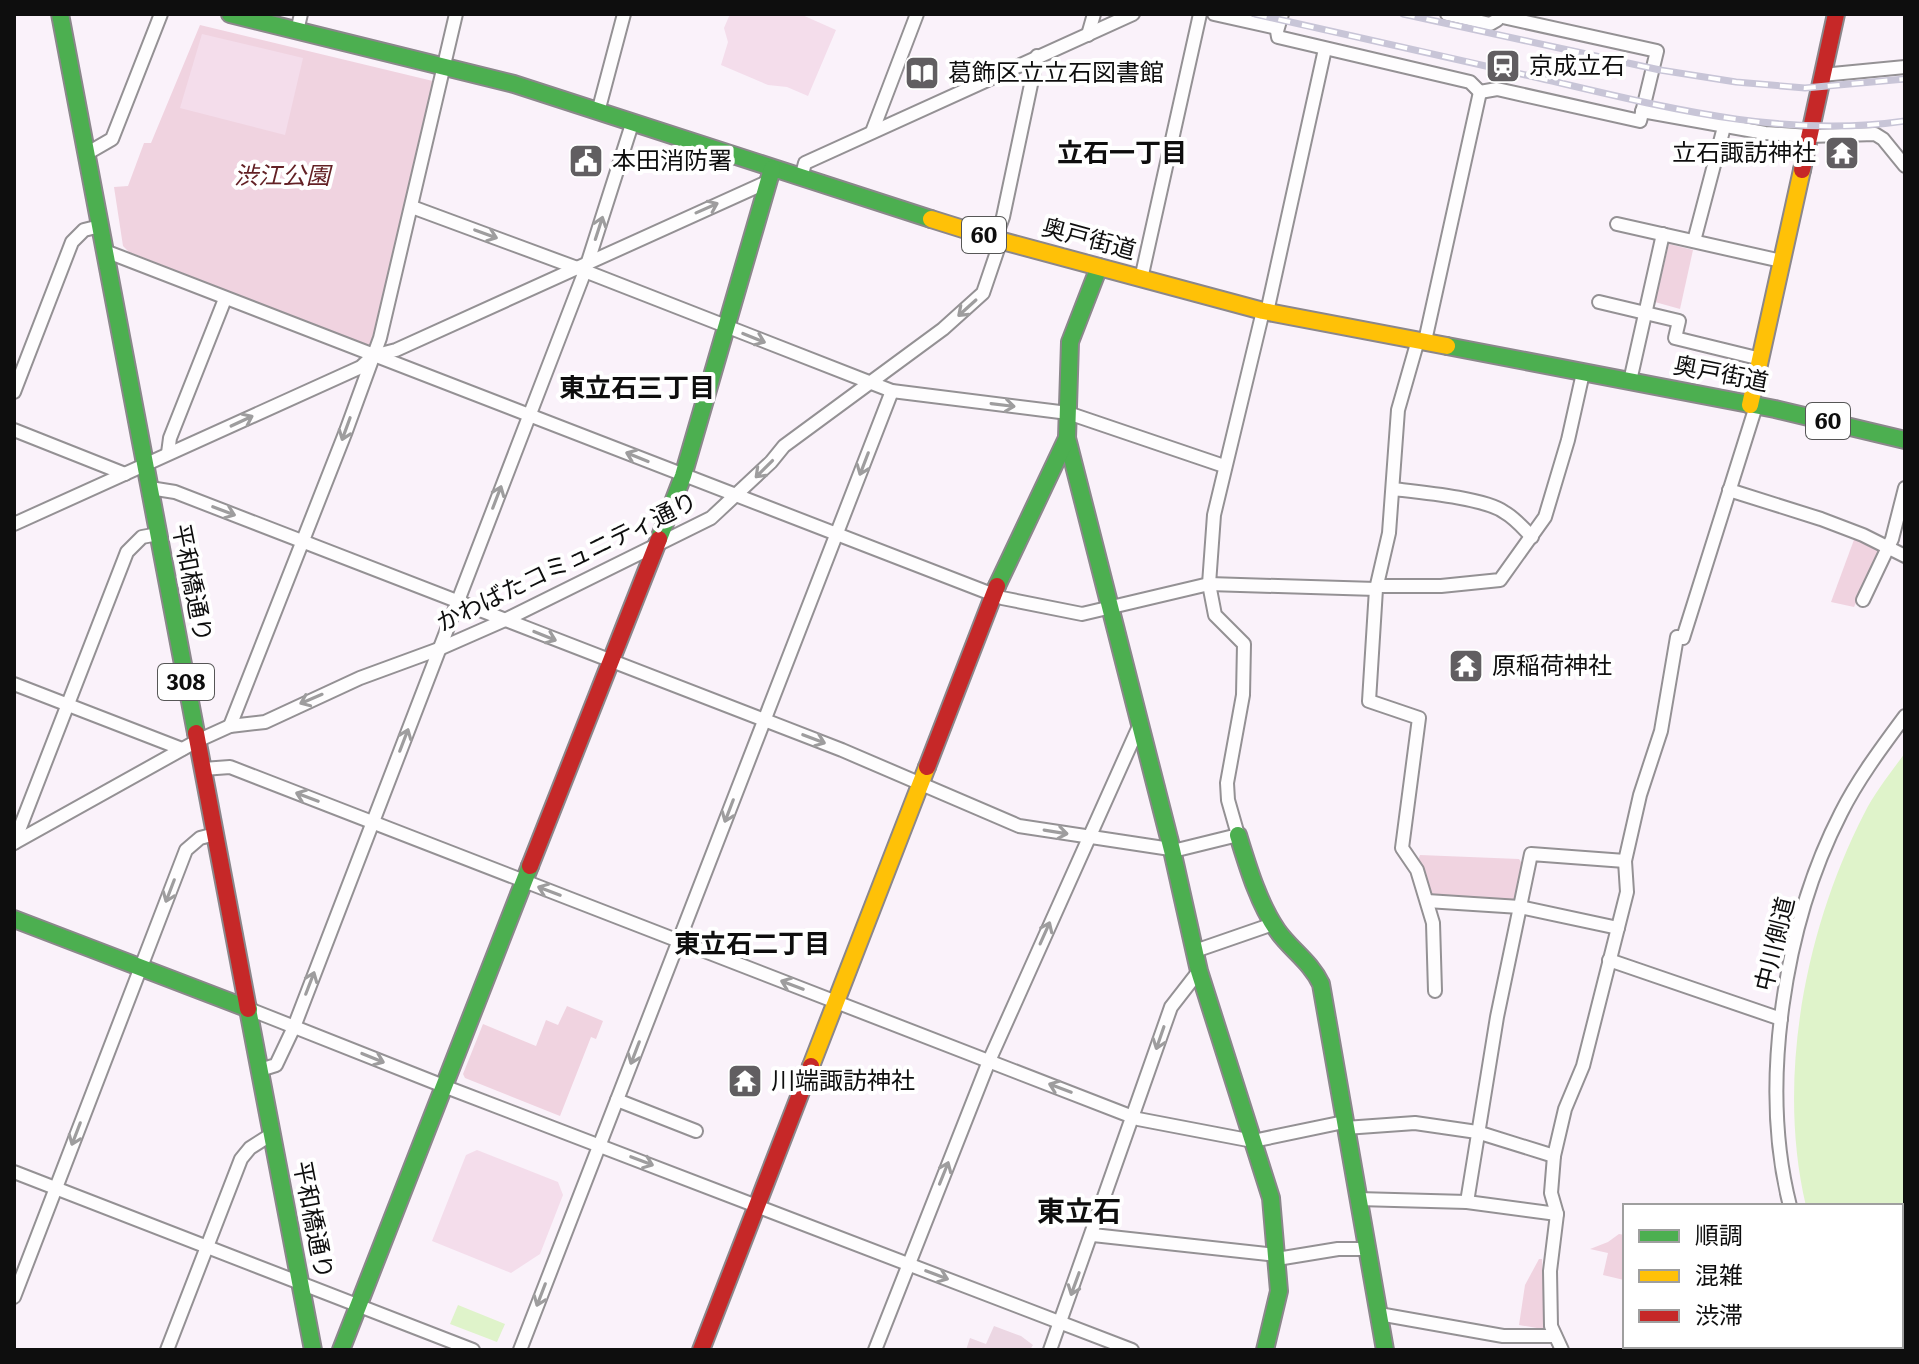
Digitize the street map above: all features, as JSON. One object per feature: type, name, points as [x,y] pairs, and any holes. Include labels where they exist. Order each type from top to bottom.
[{"type":"street","name":"平和橋通り","points":[[60,14],[146,464],[189,745],[203,769],[313,1350]]},
{"type":"street","points":[[86,154],[112,139],[161,14]]},
{"type":"street","name":"奥戸街道","points":[[230,14],[299,22],[444,67],[514,84],[632,124],[769,176],[801,178],[998,239],[1265,312],[1753,405],[1905,440]]},
{"type":"street","points":[[230,726],[373,356],[412,207],[456,14]]},
{"type":"street","points":[[598,112],[624,14]]},
{"type":"street","points":[[872,132],[917,14]]},
{"type":"street","points":[[1088,35],[1094,14]]},
{"type":"street","points":[[801,178],[805,163],[1133,14]]},
{"type":"street","points":[[1141,279],[1200,14]]},
{"type":"street","points":[[1214,14],[1277,28]]},
{"type":"street","points":[[1282,14],[1277,28],[1278,37],[1470,82],[1480,92]]},
{"type":"street","points":[[1447,14],[1490,24],[1497,20],[1498,15],[1657,51],[1641,116]]},
{"type":"street","points":[[1562,1350],[1551,1326],[1550,1271],[1557,1214],[1551,1193],[1554,1156],[1565,1109],[1583,1066],[1627,892],[1625,861],[1640,795],[1661,731],[1677,637],[1683,638],[1753,405],[1781,261],[1836,14]]},
{"type":"street","points":[[1325,49],[1265,312],[1224,466],[1214,515],[1209,584],[1215,615],[1244,644],[1243,695],[1227,783],[1228,800],[1238,835],[1273,924],[1292,949],[1318,974],[1385,1350]]},
{"type":"street","name":"かわばたコミュニティ通り","points":[[14,843],[189,745],[230,726],[265,722],[360,678],[439,649],[505,620],[711,518],[784,446],[943,329],[983,293],[998,239],[1037,56]]},
{"type":"street","points":[[1822,75],[1905,67]]},
{"type":"street","points":[[1480,92],[1497,89],[1641,116],[1724,127],[1809,136],[1875,134],[1883,139],[1905,166]]},
{"type":"street","points":[[1435,991],[1434,928],[1417,870],[1402,848],[1419,718],[1369,701],[1378,587],[1389,533],[1398,410],[1421,341],[1480,92]]},
{"type":"street","points":[[260,1070],[276,1065],[294,1027],[528,414],[632,124]]},
{"type":"street","points":[[1694,241],[1724,127]]},
{"type":"street","points":[[14,524],[361,367],[373,356],[396,350],[583,267],[769,176]]},
{"type":"street","points":[[341,1350],[683,476],[769,176]]},
{"type":"street","points":[[412,207],[583,267],[725,327],[892,391],[1068,413],[1224,466]]},
{"type":"street","points":[[1617,224],[1781,261]]},
{"type":"street","points":[[14,392],[72,242],[84,230],[100,226]]},
{"type":"street","points":[[1630,381],[1663,234]]},
{"type":"street","points":[[105,251],[993,595],[1082,614],[1209,584],[1378,587],[1441,586],[1500,580],[1545,517],[1583,373]]},
{"type":"street","points":[[1099,267],[1070,342],[1067,438],[1172,850],[1199,971],[1271,1198],[1279,1291],[1265,1350]]},
{"type":"street","points":[[168,453],[170,438],[225,299]]},
{"type":"street","points":[[1599,302],[1679,321],[1675,338],[1761,359]]},
{"type":"street","points":[[520,1350],[892,391]]},
{"type":"street","points":[[14,430],[125,474]]},
{"type":"street","points":[[701,1350],[993,595],[1067,438]]},
{"type":"street","points":[[150,488],[175,492],[764,720],[921,782],[1019,826],[1172,850],[1238,835]]},
{"type":"street","points":[[1863,600],[1888,548],[1905,488]]},
{"type":"street","points":[[1393,489],[1491,506],[1504,511],[1532,537]]},
{"type":"street","points":[[1729,490],[1821,519],[1905,556]]},
{"type":"street","points":[[14,843],[127,552],[142,537],[158,534]]},
{"type":"street","points":[[14,684],[189,745]]},
{"type":"street","name":"中川側道","points":[[1789,1204],[1782,1176],[1775,1111],[1781,1019],[1792,955],[1823,853],[1856,786],[1905,716]]},
{"type":"street","points":[[875,1350],[989,1061],[1140,724]]},
{"type":"street","points":[[203,769],[230,767],[1133,1117],[1253,1141],[1345,1125],[1415,1123],[1477,1132],[1554,1156]]},
{"type":"street","points":[[14,1297],[186,850],[200,838],[215,834]]},
{"type":"street","points":[[1467,1202],[1497,1017],[1531,854],[1625,861]]},
{"type":"street","points":[[1427,901],[1520,907],[1618,928]]},
{"type":"street","points":[[14,919],[1132,1350]]},
{"type":"street","points":[[1195,951],[1273,924]]},
{"type":"street","points":[[1609,960],[1781,1019]]},
{"type":"street","points":[[1050,1350],[1171,1007],[1199,971]]},
{"type":"street","points":[[617,1100],[696,1131]]},
{"type":"street","points":[[167,1350],[245,1152],[272,1134]]},
{"type":"street","points":[[14,1172],[473,1350]]},
{"type":"street","points":[[1780,1204],[1782,1176]]},
{"type":"street","points":[[1358,1199],[1467,1202],[1557,1214]]},
{"type":"street","points":[[1093,1235],[1276,1257],[1338,1249],[1369,1249]]},
{"type":"street","points":[[1379,1314],[1503,1336],[1555,1336]]},
{"type":"green space","name":"渋江公園","points":[[200,25],[437,82],[372,349],[129,252],[123,246],[114,187],[128,186],[144,143],[151,143]]},
{"type":"green space","points":[[1669,244],[1693,250],[1680,309],[1655,302]]},
{"type":"green space","points":[[1855,537],[1880,553],[1854,607],[1831,602]]},
{"type":"green space","points":[[1420,855],[1519,859],[1523,865],[1516,897],[1511,901],[1436,897],[1428,890],[1418,860]]},
{"type":"green space","points":[[567,1006],[603,1021],[596,1039],[591,1037],[560,1116],[465,1078],[463,1074],[483,1024],[536,1046],[546,1020],[558,1025]]},
{"type":"green space","points":[[1623,1235],[1623,1280],[1603,1275],[1608,1253],[1590,1249]]},
{"type":"green space","points":[[1539,1259],[1542,1259],[1545,1324],[1540,1331],[1519,1325],[1525,1285]]},
{"type":"shaded area","points":[[730,14],[800,14],[836,30],[808,96],[787,87],[768,85],[721,65],[728,42],[724,28]]},
{"type":"shaded area","points":[[202,34],[303,58],[285,135],[180,108]]},
{"type":"shaded area","points":[[1905,753],[1905,1350],[1873,1348],[1903,1348],[1903,1204],[1806,1204],[1797,1157],[1794,1107],[1796,1056],[1812,955],[1843,859],[1878,790]]},
{"type":"shaded area","points":[[477,1150],[558,1182],[563,1195],[540,1254],[511,1273],[432,1241],[466,1155]]},
{"type":"shaded area","points":[[458,1305],[505,1324],[497,1342],[450,1324]]},
{"type":"shaded area","points":[[994,1326],[1021,1336],[1033,1345],[1030,1350],[966,1350],[970,1338],[986,1344]]},
{"type":"railway","points":[[1255,14],[1721,117],[1813,126],[1905,121]]},
{"type":"railway","points":[[1403,14],[1660,70],[1736,82],[1805,88],[1905,79]]},
{"type":"traffic: fast","points":[[60,14],[196,733]]},
{"type":"traffic: fast","points":[[230,14],[514,84],[931,219]]},
{"type":"traffic: fast","points":[[659,539],[683,476],[772,169]]},
{"type":"traffic: fast","points":[[997,586],[1067,438],[1070,342],[1099,267]]},
{"type":"traffic: fast","points":[[1447,346],[1775,409],[1905,440]]},
{"type":"traffic: fast","points":[[1067,438],[1172,850],[1199,971],[1271,1198],[1279,1291],[1265,1350]]},
{"type":"traffic: fast","points":[[1238,835],[1254,884],[1270,919],[1321,984],[1385,1350]]},
{"type":"traffic: fast","points":[[341,1350],[530,866]]},
{"type":"traffic: fast","points":[[14,919],[249,1009]]},
{"type":"traffic: fast","points":[[248,1009],[313,1350]]},
{"type":"traffic: slow","points":[[1750,405],[1802,170]]},
{"type":"traffic: slow","points":[[931,219],[1263,311],[1447,346]]},
{"type":"traffic: slow","points":[[811,1066],[927,767]]},
{"type":"traffic: jam","points":[[1802,170],[1836,14]]},
{"type":"traffic: jam","points":[[530,866],[659,539]]},
{"type":"traffic: jam","points":[[927,767],[997,586]]},
{"type":"traffic: jam","points":[[196,733],[248,1009]]},
{"type":"traffic: jam","points":[[701,1350],[811,1066]]},
{"type":"place","name":"京成立石","points":[[1503,66]]},
{"type":"place","name":"葛飾区立立石図書館","points":[[922,73]]},
{"type":"place","name":"立石諏訪神社","points":[[1842,153]]},
{"type":"place","name":"本田消防署","points":[[586,161]]},
{"type":"place","name":"原稲荷神社","points":[[1466,666]]},
{"type":"place","name":"川端諏訪神社","points":[[745,1081]]},
{"type":"district","name":"立石一丁目","points":[[1122,153]]},
{"type":"district","name":"東立石三丁目","points":[[637,388]]},
{"type":"district","name":"東立石二丁目","points":[[752,944]]},
{"type":"district","name":"東立石","points":[[1079,1211]]}]
